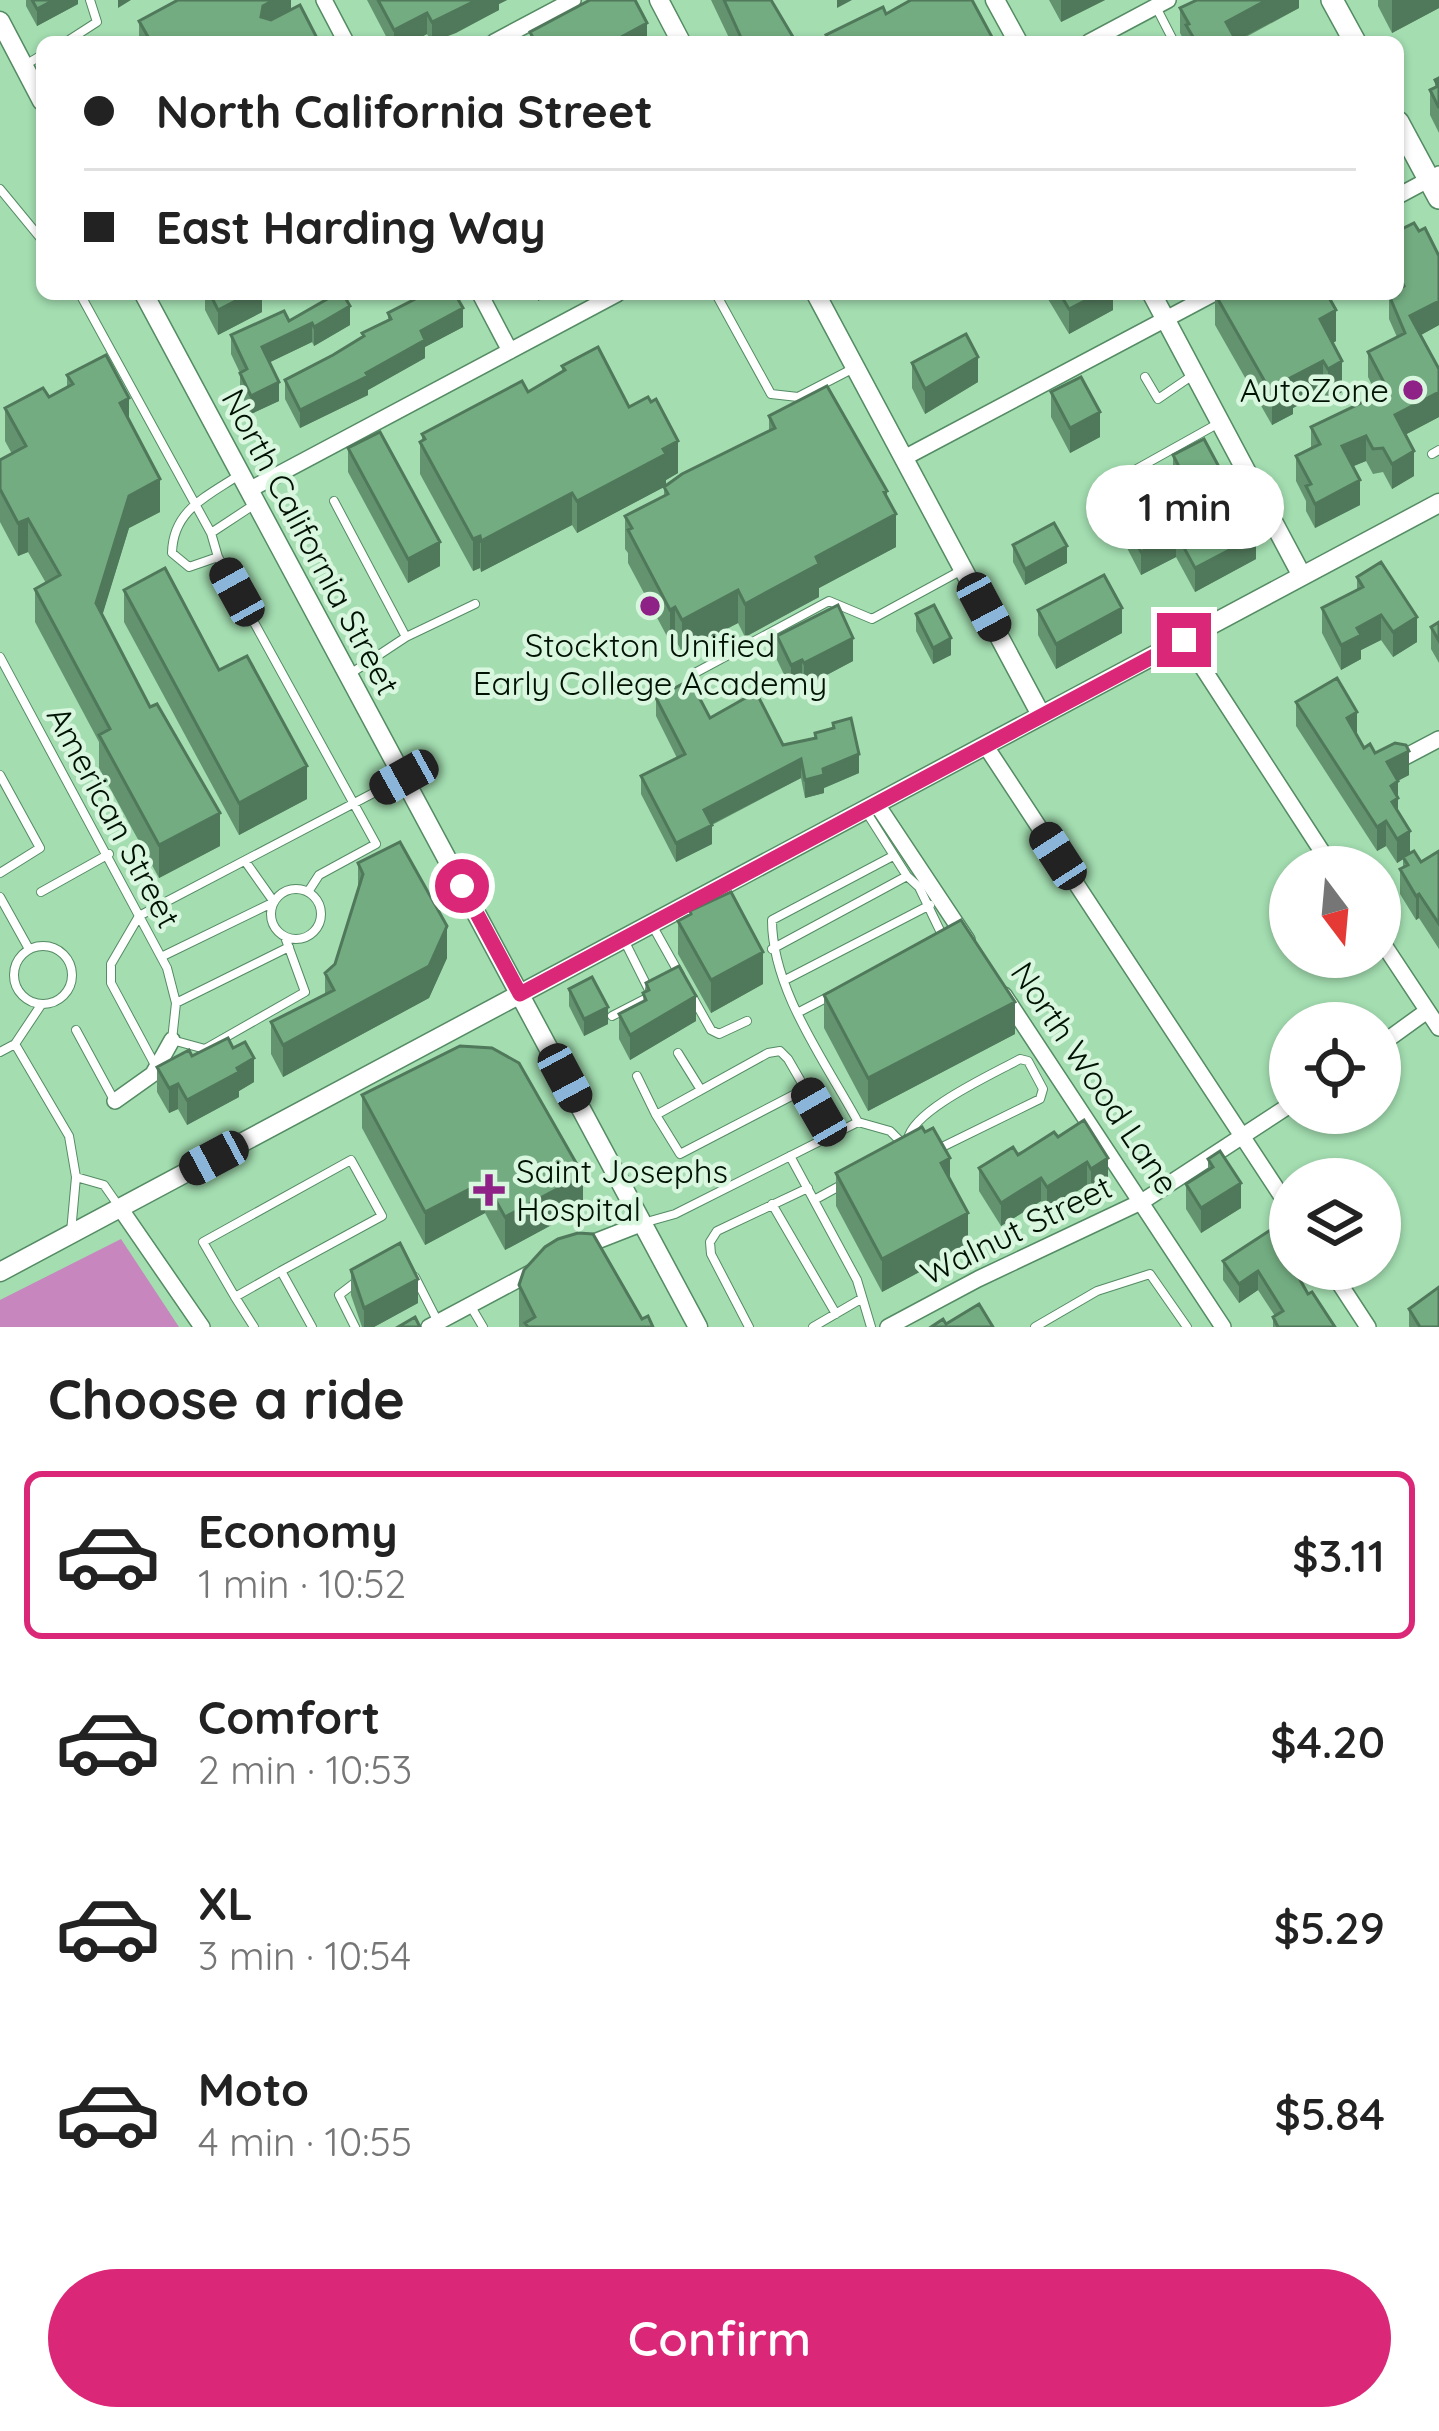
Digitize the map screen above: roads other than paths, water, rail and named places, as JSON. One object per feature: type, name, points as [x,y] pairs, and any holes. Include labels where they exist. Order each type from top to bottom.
[{"type":"main road","points":[[1332,0],[1351,36]]},
{"type":"main road","points":[[1404,132],[1436,184]]},
{"type":"street","points":[[505,36],[573,0]]},
{"type":"street","points":[[658,0],[678,36]]},
{"type":"street","points":[[995,0],[1015,36]]},
{"type":"street","points":[[1100,36],[1162,3]]},
{"type":"street","points":[[326,5],[343,36]]},
{"type":"street","points":[[0,21],[36,90]]},
{"type":"street","points":[[1404,194],[1436,184]]},
{"type":"street","name":"North California Street","points":[[147,300],[698,1327]]},
{"type":"street","points":[[483,300],[510,351]]},
{"type":"street","points":[[249,489],[606,300]]},
{"type":"street","points":[[819,300],[1041,715]]},
{"type":"street","points":[[1155,300],[1302,577]]},
{"type":"street","points":[[904,458],[1202,300]]},
{"type":"street","points":[[0,1272],[1439,503]]},
{"type":"street","points":[[1184,640],[1318,846]]},
{"type":"street","points":[[1403,758],[1439,740]]},
{"type":"street","points":[[985,746],[1269,1177]]},
{"type":"street","name":"North Wood Lane","points":[[871,806],[979,957]]},
{"type":"street","points":[[1401,971],[1439,1028]]},
{"type":"street","name":"North Wood Lane","points":[[992,977],[1223,1327]]},
{"type":"street","points":[[1401,1030],[1427,1011]]},
{"type":"street","points":[[115,1101],[157,1068],[172,1040]]},
{"type":"street","name":"Walnut Street","points":[[888,1327],[1143,1201],[1269,1119]]},
{"type":"street","points":[[121,1208],[202,1327]]},
{"type":"street","points":[[561,1257],[643,1223]]},
{"type":"street","points":[[433,1325],[544,1266]]},
{"type":"street","points":[[1344,1290],[1368,1327]]},
{"type":"lane","points":[[76,36],[98,22],[90,0]]},
{"type":"lane","points":[[1162,3],[1172,36]]},
{"type":"lane","points":[[309,21],[326,5]]},
{"type":"lane","points":[[23,66],[36,59]]},
{"type":"lane","points":[[0,188],[36,233]]},
{"type":"lane","points":[[83,300],[376,844],[319,875],[308,892]]},
{"type":"lane","points":[[719,300],[771,394],[798,397],[855,367]]},
{"type":"lane","points":[[1145,377],[1158,399],[1195,375]]},
{"type":"lane","points":[[1108,485],[1220,422]]},
{"type":"lane","points":[[218,557],[189,567],[172,553],[172,531],[194,505],[249,489]]},
{"type":"lane","points":[[211,533],[249,489]]},
{"type":"lane","points":[[334,501],[406,637]]},
{"type":"lane","points":[[693,674],[829,602],[872,619],[963,569]]},
{"type":"lane","points":[[348,675],[406,637],[475,604]]},
{"type":"lane","name":"American Street","points":[[0,657],[161,957],[176,1003],[172,1040]]},
{"type":"lane","points":[[0,775],[40,848],[0,873]]},
{"type":"lane","points":[[157,1068],[111,983],[111,964],[139,916],[404,777]]},
{"type":"lane","points":[[871,806],[893,856],[930,905],[943,932],[937,942]]},
{"type":"lane","points":[[41,892],[109,854]]},
{"type":"lane","points":[[857,1122],[785,980],[772,949],[772,920],[893,856]]},
{"type":"lane","points":[[172,1040],[205,1049],[305,992],[285,937],[273,926],[274,902],[245,861]]},
{"type":"lane","points":[[772,949],[907,876]]},
{"type":"lane","points":[[161,957],[292,889],[308,892],[321,912],[316,929],[302,938],[285,937]]},
{"type":"lane","points":[[0,897],[29,949]]},
{"type":"lane","points":[[785,980],[930,905]]},
{"type":"lane","points":[[651,924],[711,1030],[719,1034],[747,1021]]},
{"type":"lane","points":[[611,1016],[650,992],[623,939]]},
{"type":"lane","points":[[0,1052],[15,1044],[41,1004],[66,992],[70,984],[70,964],[48,946],[29,949],[16,963],[14,982],[24,997],[41,1004]]},
{"type":"lane","points":[[176,1003],[289,947]]},
{"type":"lane","points":[[799,1012],[838,992]]},
{"type":"lane","points":[[76,1030],[115,1101]]},
{"type":"lane","points":[[15,1044],[69,1136],[76,1177],[71,1234]]},
{"type":"lane","points":[[656,1114],[768,1053],[780,1051],[832,1135]]},
{"type":"lane","points":[[678,1053],[701,1090]]},
{"type":"lane","points":[[907,1148],[910,1130],[922,1116],[1020,1059],[1028,1061],[1043,1089],[1040,1099],[943,1148],[924,1152]]},
{"type":"lane","points":[[637,1076],[680,1154],[805,1089]]},
{"type":"lane","points":[[643,1223],[675,1214],[857,1122],[890,1132],[907,1148]]},
{"type":"lane","points":[[889,1158],[907,1148]]},
{"type":"lane","points":[[790,1156],[857,1280],[871,1327]]},
{"type":"lane","points":[[235,1297],[382,1216],[351,1160],[203,1243],[235,1297],[254,1327]]},
{"type":"lane","points":[[76,1177],[104,1185],[121,1208]]},
{"type":"lane","points":[[814,1200],[851,1179]]},
{"type":"lane","points":[[749,1327],[711,1254],[710,1242],[717,1231],[808,1188]]},
{"type":"lane","points":[[772,1204],[836,1314]]},
{"type":"lane","points":[[406,1260],[433,1325]]},
{"type":"lane","points":[[281,1271],[312,1327]]},
{"type":"lane","points":[[1035,1327],[1097,1291],[1150,1274],[1187,1327]]},
{"type":"lane","points":[[355,1327],[339,1295],[358,1281]]},
{"type":"lane","points":[[813,1327],[861,1300]]},
{"type":"lane","points":[[470,1305],[484,1327]]},
{"type":"place","name":"AutoZone","points":[[1413,390]]},
{"type":"place","name":"Stockton Unified Early College Academy","points":[[650,606]]},
{"type":"place","name":"Saint Josephs Hospital","points":[[489,1190]]}]
